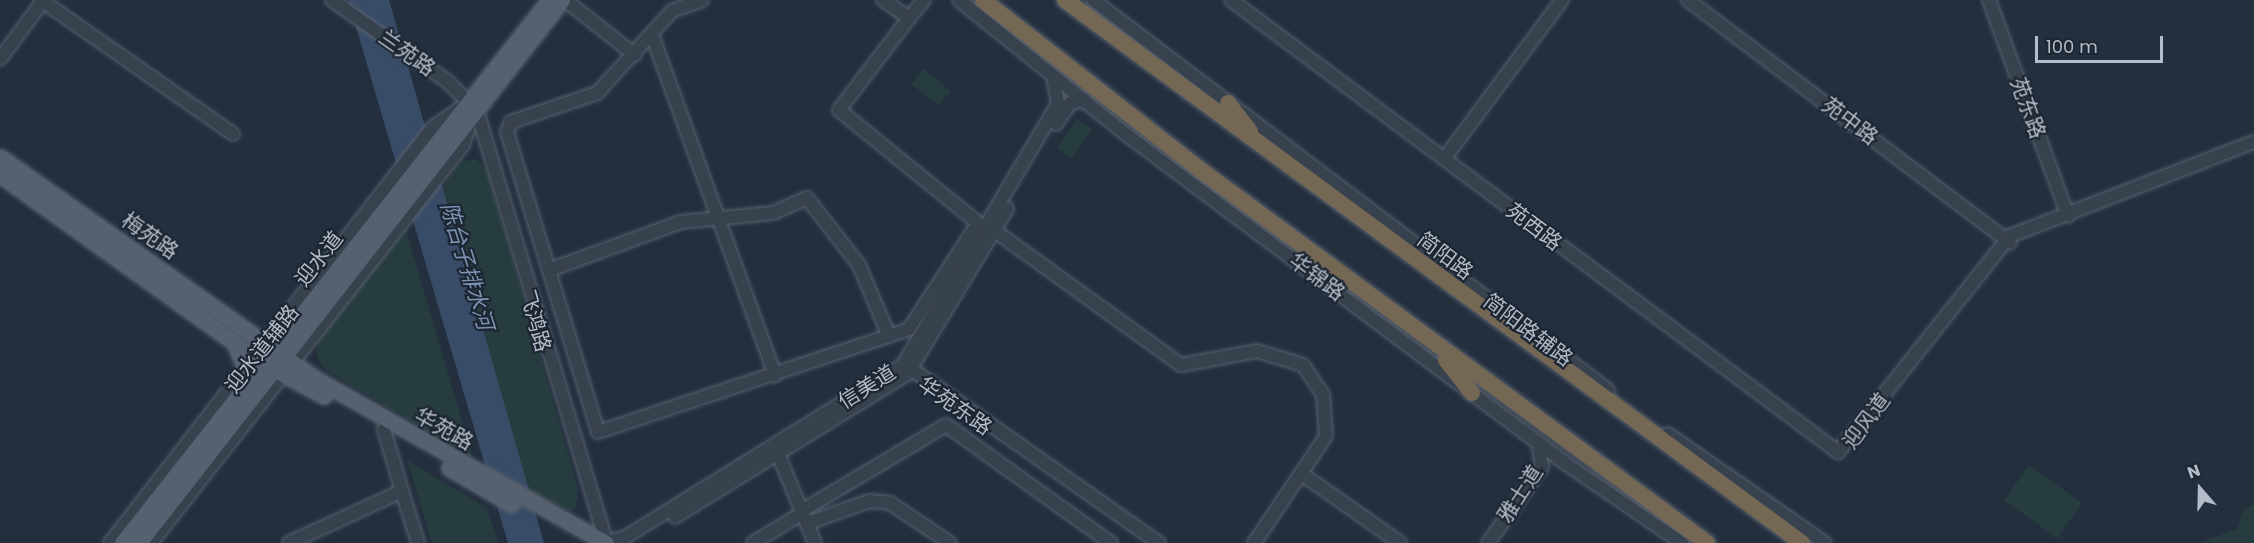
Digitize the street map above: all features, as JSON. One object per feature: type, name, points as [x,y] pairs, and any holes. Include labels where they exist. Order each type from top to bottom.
[{"type":"highway","points":[[983,0],[1199,169],[1432,343],[1707,543]]},
{"type":"highway","name":"简阳路","points":[[1065,0],[1579,383],[1802,543]]},
{"type":"highway","points":[[1228,103],[1265,150]]},
{"type":"highway","points":[[1432,343],[1472,393]]},
{"type":"main road","name":"迎水道","points":[[400,198],[444,161],[471,109],[560,1]]},
{"type":"main road","name":"迎水道","points":[[139,543],[248,394],[270,355],[301,326],[400,198],[433,135],[471,109]]},
{"type":"main road","name":"梅苑路","points":[[0,157],[244,327]]},
{"type":"main road","name":"梅苑路","points":[[0,175],[231,339],[270,355]]},
{"type":"main road","points":[[244,327],[270,355]]},
{"type":"main road","points":[[244,327],[270,355]]},
{"type":"main road","points":[[231,339],[244,372],[248,394]]},
{"type":"main road","name":"华苑路","points":[[270,355],[386,426],[545,518],[579,543]]},
{"type":"main road","name":"迎水道","points":[[122,543],[248,394]]},
{"type":"main road","name":"华苑路","points":[[545,518],[601,542]]},
{"type":"street","name":"兰苑路","points":[[326,0],[408,56],[471,109]]},
{"type":"street","name":"兰苑路","points":[[332,0],[347,13]]},
{"type":"street","points":[[702,0],[672,11],[635,55],[597,93],[511,123],[507,132],[598,432],[909,329],[978,223],[839,110],[924,0]]},
{"type":"street","points":[[883,0],[909,18]]},
{"type":"street","name":"华锦路","points":[[959,0],[1127,135],[1565,463],[1682,543]]},
{"type":"street","name":"简阳路辅路","points":[[1093,0],[1663,431],[1825,543]]},
{"type":"street","name":"苑西路","points":[[1231,0],[1839,452]]},
{"type":"street","points":[[1444,159],[1562,0]]},
{"type":"street","name":"苑中路","points":[[1688,0],[2011,239]]},
{"type":"street","name":"苑中路","points":[[1698,0],[2011,239]]},
{"type":"street","name":"苑东路","points":[[1989,0],[2060,195],[2071,211]]},
{"type":"street","name":"苑东路","points":[[1996,0],[2071,211]]},
{"type":"street","points":[[0,59],[42,1],[233,134]]},
{"type":"street","points":[[560,1],[635,55]]},
{"type":"street","points":[[652,35],[722,217],[775,375]]},
{"type":"street","name":"信美道","points":[[631,543],[776,450],[910,372],[1058,104],[1060,93],[1053,75]]},
{"type":"street","name":"信美道","points":[[601,542],[624,538],[910,372],[1066,107],[1085,100]]},
{"type":"street","name":"飞鸿路","points":[[471,109],[601,542]]},
{"type":"street","points":[[1127,135],[1199,169]]},
{"type":"street","name":"迎风道","points":[[1839,452],[2011,239],[2030,225],[2254,142]]},
{"type":"street","name":"迎风道","points":[[2011,239],[2071,211],[2094,207],[2254,149]]},
{"type":"street","name":"迎水道辅路","points":[[151,543],[270,355],[400,198]]},
{"type":"street","name":"迎水道辅路","points":[[110,543],[244,372],[270,355],[400,198]]},
{"type":"street","points":[[549,270],[651,230],[722,217],[773,213],[807,198],[859,265],[889,336]]},
{"type":"street","points":[[1994,224],[2030,225]]},
{"type":"street","points":[[994,231],[1180,365],[1257,351],[1303,365],[1323,395],[1326,436],[1254,543]]},
{"type":"street","name":"华苑东路","points":[[910,372],[1147,543]]},
{"type":"street","name":"华苑东路","points":[[910,372],[1159,543]]},
{"type":"street","points":[[1579,383],[1663,431]]},
{"type":"street","points":[[753,543],[805,515],[945,425],[1111,543]]},
{"type":"street","points":[[386,426],[418,543]]},
{"type":"street","name":"雅士道","points":[[1488,543],[1542,467],[1537,442]]},
{"type":"street","points":[[776,450],[815,543]]},
{"type":"street","name":"雅士道","points":[[1493,543],[1545,471],[1565,463]]},
{"type":"street","points":[[1302,474],[1400,543]]},
{"type":"street","points":[[289,543],[402,491]]},
{"type":"street","points":[[805,515],[868,501],[890,503],[950,543]]},
{"type":"green space","points":[[923,69],[951,91],[939,105],[911,84]]},
{"type":"green space","points":[[1077,119],[1092,130],[1072,158],[1057,148]]},
{"type":"green space","points":[[476,159],[487,170],[578,489],[576,508],[570,511],[527,491],[440,192],[460,162]]},
{"type":"green space","points":[[405,227],[473,458],[325,370],[317,357],[318,341]]},
{"type":"green space","points":[[407,460],[487,508],[498,543],[432,543]]},
{"type":"green space","points":[[2029,465],[2082,503],[2057,538],[2004,500]]},
{"type":"green space","points":[[2254,504],[2254,543],[2199,543],[2237,529],[2243,510]]},
{"type":"water","points":[[348,0],[389,0],[544,543],[508,543]]},
{"type":"water label","name":"陈台子排水河","points":[[467,266]]}]
